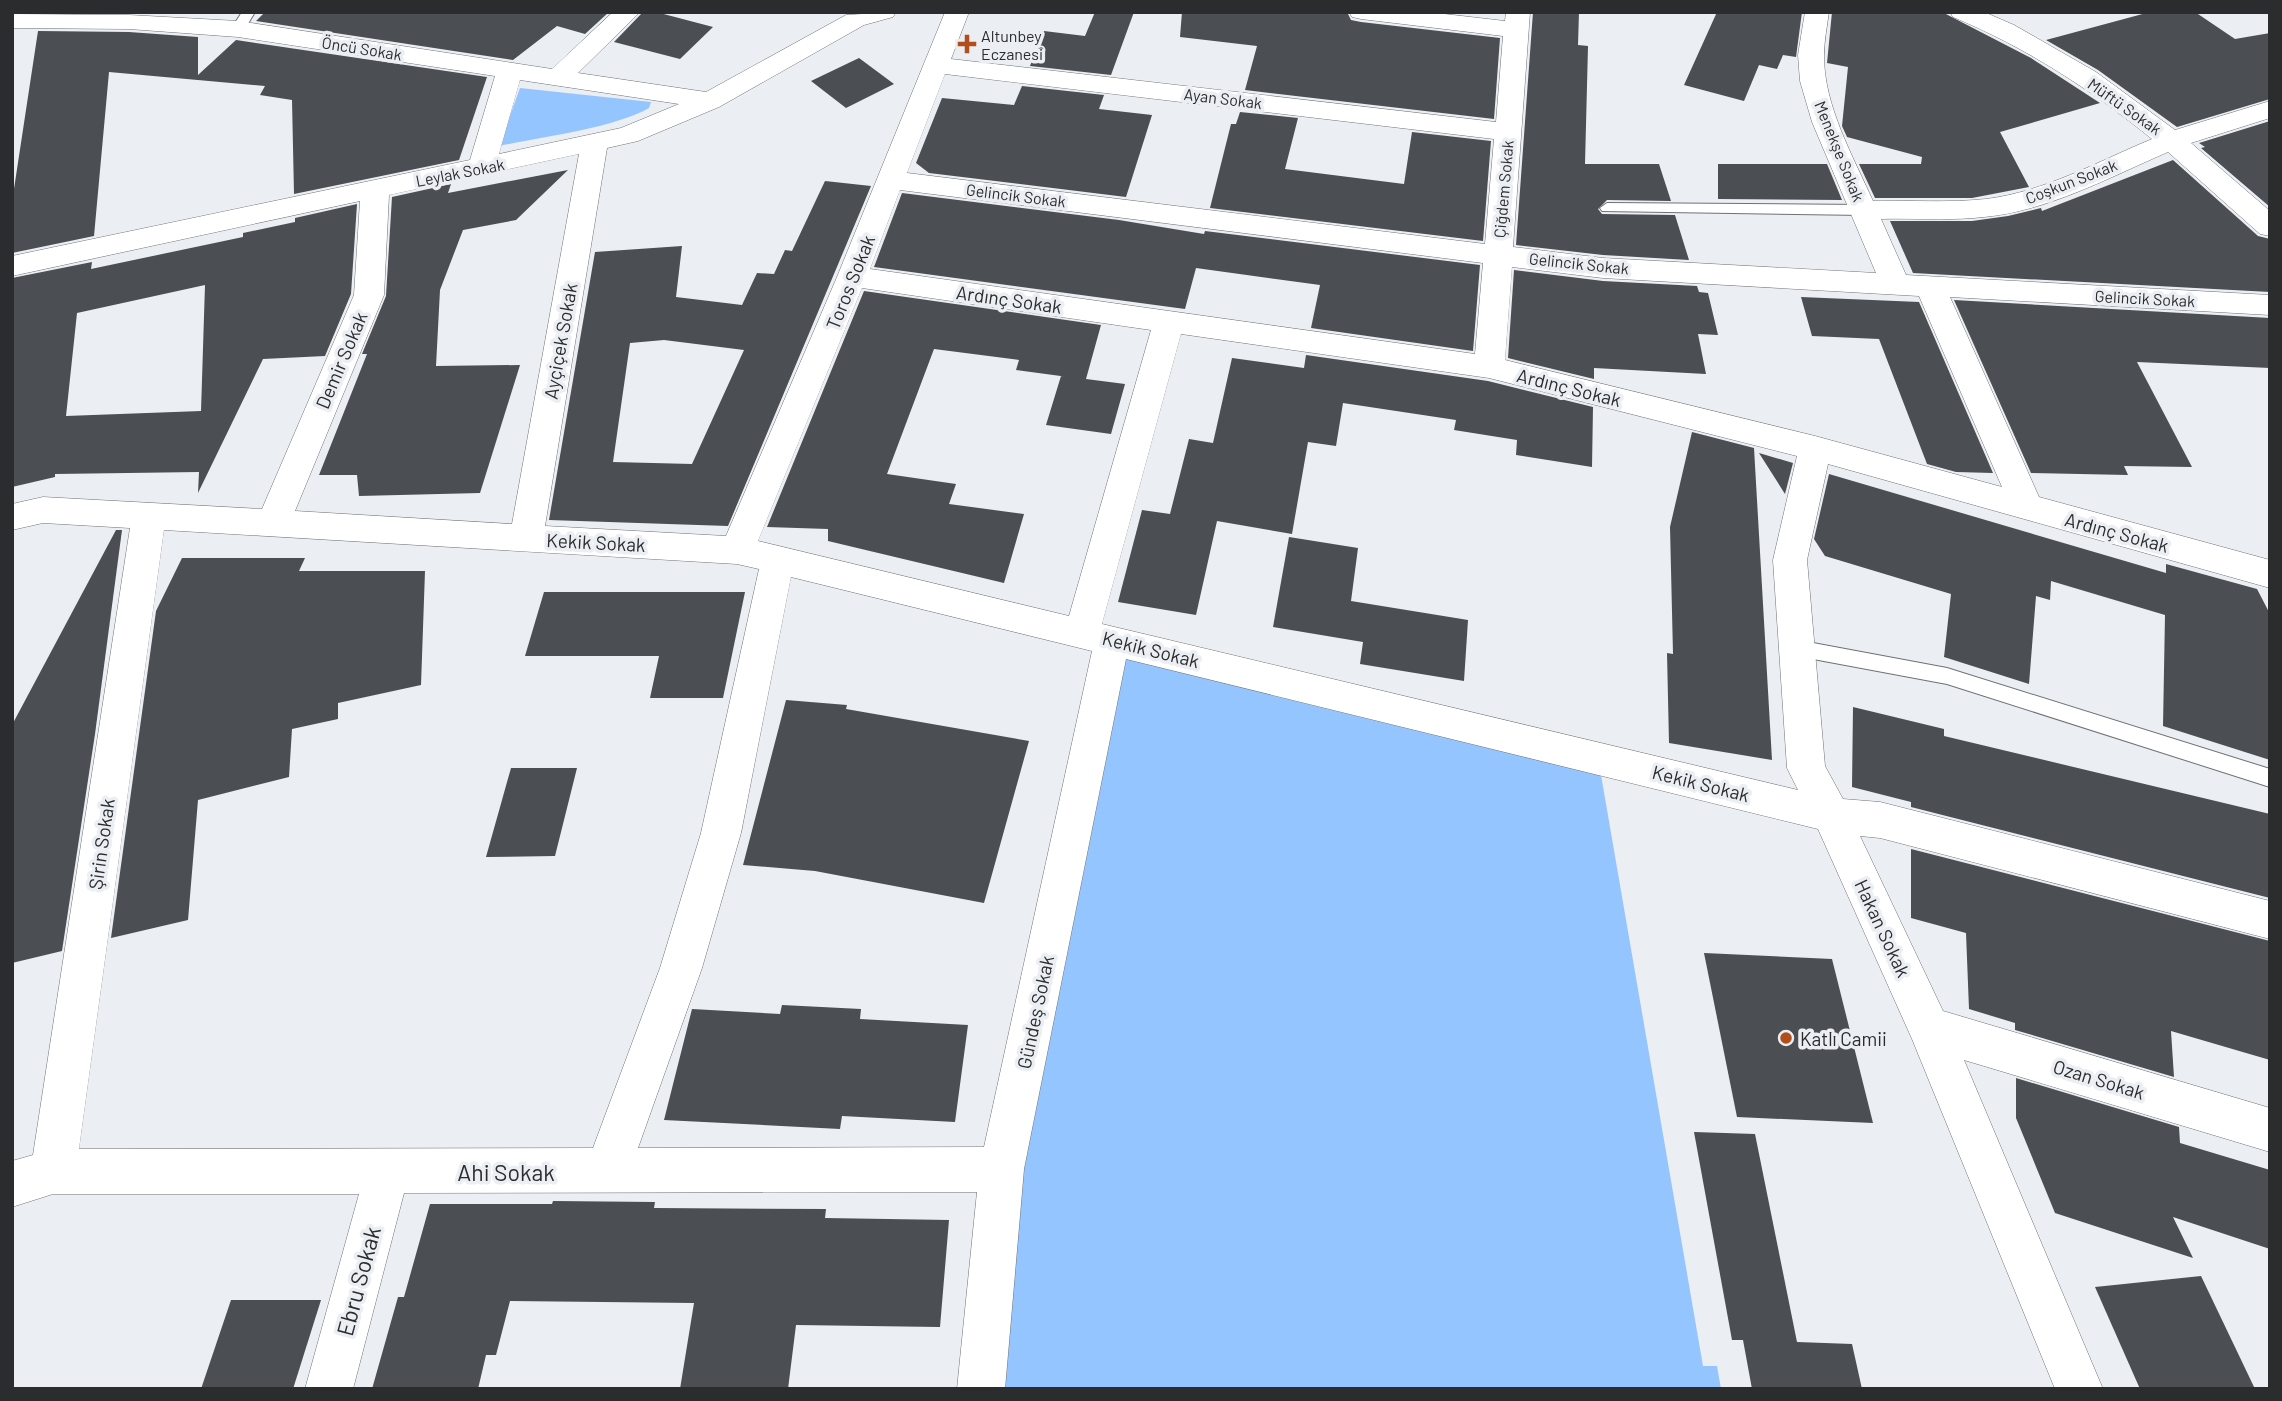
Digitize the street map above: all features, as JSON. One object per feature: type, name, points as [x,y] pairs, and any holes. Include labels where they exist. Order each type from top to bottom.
[{"type":"street","points":[[556,79],[628,12]]},
{"type":"street","name":"Leylak Sokak","points":[[12,266],[375,188],[594,145],[651,127],[709,101],[844,16],[884,12]]},
{"type":"street","name":"Toros Sokak","points":[[737,550],[852,277],[957,12]]},
{"type":"street","points":[[1361,12],[1517,21]]},
{"type":"street","name":"Menekşe Sokak","points":[[1817,12],[1811,55],[1814,81],[1825,122],[1896,285]]},
{"type":"street","name":"Müftü Sokak","points":[[1980,15],[2050,53],[2173,140],[2270,227]]},
{"type":"street","name":"Öncü Sokak","points":[[12,21],[244,20],[509,72],[709,101]]},
{"type":"street","name":"Çiğdem Sokak","points":[[1489,367],[1517,21]]},
{"type":"street","name":"Ayan Sokak","points":[[937,65],[1508,132]]},
{"type":"street","points":[[481,168],[509,72]]},
{"type":"street","name":"Coşkun Sokak","points":[[1864,210],[1985,208],[2015,202],[2047,192],[2173,140],[2270,109]]},
{"type":"street","name":"Ayçiçek Sokak","points":[[526,538],[594,145]]},
{"type":"street","name":"Gelincik Sokak","points":[[891,180],[1603,268],[2270,305]]},
{"type":"street","name":"Demir Sokak","points":[[273,523],[369,295],[375,188]]},
{"type":"street","name":"Ardınç Sokak","points":[[852,277],[1489,367],[1815,448],[2270,574]]},
{"type":"street","points":[[1930,286],[2026,506]]},
{"type":"street","name":"Gündeş Sokak","points":[[982,1389],[1002,1169],[1097,636],[1169,321]]},
{"type":"street","name":"Hakan Sokak","points":[[1815,448],[1790,560],[1806,768],[1831,815],[1929,1028],[2079,1389]]},
{"type":"street","name":"Kekik Sokak","points":[[12,517],[43,510],[737,550],[1831,815],[1880,820],[2270,920]]},
{"type":"street","name":"Şirin Sokak","points":[[33,1178],[149,516]]},
{"type":"street","points":[[607,1172],[681,968],[721,833],[778,558]]},
{"type":"street","name":"Ozan Sokak","points":[[1929,1028],[2270,1130]]},
{"type":"street","name":"Ahi Sokak","points":[[33,1178],[1002,1169]]},
{"type":"street","name":"Ebru Sokak","points":[[329,1389],[387,1173]]},
{"type":"lane","points":[[1606,208],[1864,210]]},
{"type":"lane","points":[[1797,648],[1947,676],[2270,778]]},
{"type":"shaded area","points":[[520,88],[651,102],[649,108],[617,121],[499,146]]},
{"type":"shaded area","points":[[1112,640],[1601,775],[1703,1366],[1717,1366],[1721,1389],[982,1389]]},
{"type":"building","points":[[265,12],[609,12],[585,34],[557,26],[513,60],[256,21]]},
{"type":"building","points":[[643,12],[656,12],[713,27],[680,59],[614,42]]},
{"type":"building","points":[[1095,12],[1134,12],[1111,75],[1030,66],[1044,31],[1085,36]]},
{"type":"building","points":[[1182,12],[1347,12],[1351,20],[1361,22],[1500,38],[1494,119],[1245,90],[1257,46],[1180,37]]},
{"type":"building","points":[[1533,12],[1579,12],[1578,45],[1588,46],[1585,164],[1659,164],[1671,201],[1607,200],[1598,209],[1602,214],[1675,215],[1689,260],[1603,255],[1516,245]]},
{"type":"building","points":[[1717,12],[1802,12],[1796,57],[1783,55],[1777,69],[1759,65],[1744,101],[1684,85]]},
{"type":"building","points":[[1832,12],[1942,12],[2031,58],[2100,103],[2000,132],[2029,187],[1972,198],[1875,198],[1859,164],[1921,164],[1922,157],[1847,137],[1842,126],[1848,67],[1827,63]]},
{"type":"building","points":[[2150,12],[2195,12],[2235,39],[2270,33],[2270,99],[2177,127],[2098,70],[2046,40]]},
{"type":"building","points":[[38,31],[129,32],[198,37],[198,75],[236,40],[487,77],[459,160],[294,194],[292,100],[260,95],[265,86],[109,72],[94,236],[12,253],[12,202]]},
{"type":"building","points":[[859,58],[894,84],[846,108],[811,81]]},
{"type":"building","points":[[1022,86],[1104,95],[1099,109],[1152,115],[1126,197],[929,173],[916,163],[942,98],[1014,105]]},
{"type":"building","points":[[1240,112],[1298,118],[1285,169],[1404,184],[1412,132],[1491,141],[1483,241],[1210,208],[1231,124],[1236,124]]},
{"type":"building","points":[[2270,121],[2270,207],[2201,148],[2205,147],[2199,143]]},
{"type":"building","points":[[2173,160],[2258,236],[2270,239],[2270,292],[1913,273],[1890,221],[1972,221],[2041,208],[2042,211]]},
{"type":"building","points":[[1718,164],[1827,164],[1842,200],[1718,199]]},
{"type":"building","points":[[568,170],[516,220],[463,230],[440,290],[436,366],[520,365],[480,493],[359,496],[357,475],[319,475],[367,354],[362,354],[386,296],[392,197],[451,184],[448,193]]},
{"type":"building","points":[[825,181],[871,186],[728,526],[549,520],[595,252],[682,246],[676,297],[742,305],[757,273],[774,274],[785,250],[792,251]],"holes":[[[664,340],[744,350],[692,464],[613,462],[630,343]]]},
{"type":"building","points":[[902,193],[1119,220],[1204,234],[1205,231],[1480,265],[1473,351],[1311,328],[1320,285],[1196,268],[1185,309],[874,267]]},
{"type":"building","points":[[357,204],[351,294],[325,356],[263,359],[198,493],[199,472],[55,474],[55,477],[12,487],[12,278],[92,262],[91,269],[243,237],[243,233],[295,222],[295,218]],"holes":[[[205,285],[201,411],[66,416],[77,313]]]},
{"type":"building","points":[[1514,270],[1603,281],[1697,286],[1699,292],[1708,293],[1718,335],[1698,334],[1706,374],[1594,368],[1594,379],[1508,358]]},
{"type":"building","points":[[864,291],[1101,325],[1086,379],[1125,384],[1111,434],[1046,425],[1061,376],[1016,370],[1019,360],[934,349],[887,474],[956,484],[949,504],[1024,514],[1004,583],[828,541],[828,529],[767,527]]},
{"type":"building","points":[[1801,297],[1919,302],[1993,473],[1956,472],[1927,464],[1879,339],[1812,336]]},
{"type":"building","points":[[1954,300],[2270,318],[2270,368],[2137,362],[2192,467],[2124,466],[2128,475],[2031,473]]},
{"type":"building","points":[[1306,355],[1488,381],[1593,407],[1592,467],[1516,455],[1517,440],[1454,430],[1456,420],[1343,403],[1336,446],[1308,442],[1292,534],[1217,521],[1196,615],[1118,602],[1142,510],[1170,514],[1189,439],[1213,443],[1232,358],[1304,368]]},
{"type":"building","points":[[1692,432],[1754,448],[1772,760],[1669,743],[1667,653],[1673,654],[1670,527]]},
{"type":"building","points":[[1759,453],[1793,463],[1785,494]]},
{"type":"building","points":[[1829,474],[2166,573],[2166,564],[2257,589],[2270,614],[2270,760],[2163,726],[2165,615],[2051,581],[2050,600],[2036,596],[2029,684],[1944,657],[1951,594],[1825,556],[1814,539]]},
{"type":"building","points":[[116,530],[122,530],[62,951],[12,963],[12,725]]},
{"type":"building","points":[[1289,537],[1358,548],[1351,601],[1468,620],[1464,681],[1360,664],[1363,642],[1273,627]]},
{"type":"building","points":[[182,558],[305,558],[299,571],[425,571],[421,685],[338,703],[338,719],[292,729],[289,777],[198,800],[188,920],[111,938],[156,611]]},
{"type":"building","points":[[544,592],[745,592],[723,698],[650,698],[659,656],[525,656]]},
{"type":"building","points":[[786,700],[847,705],[846,709],[1029,741],[984,903],[815,871],[743,865]]},
{"type":"building","points":[[1853,707],[1944,729],[1944,736],[2270,814],[2270,898],[1911,807],[1911,802],[1852,787]]},
{"type":"building","points":[[511,768],[577,768],[555,856],[486,857]]},
{"type":"building","points":[[1911,849],[2270,941],[2270,1060],[2171,1031],[2174,1077],[2015,1030],[2015,1023],[1969,1009],[1966,933],[1911,918]]},
{"type":"building","name":"Katlı Camii","points":[[1704,953],[1832,959],[1873,1123],[1737,1117]]},
{"type":"building","points":[[782,1005],[861,1009],[860,1019],[968,1025],[955,1122],[842,1116],[840,1129],[664,1120],[692,1009],[780,1014]]},
{"type":"building","points":[[2016,1078],[2179,1127],[2180,1143],[2270,1170],[2270,1249],[2173,1217],[2193,1258],[2055,1213],[2016,1118]]},
{"type":"building","points":[[1694,1132],[1755,1134],[1797,1342],[1852,1344],[1862,1389],[1752,1389],[1743,1340],[1732,1340]]},
{"type":"building","points":[[553,1201],[655,1202],[654,1208],[826,1209],[825,1218],[949,1220],[940,1327],[796,1325],[788,1389],[680,1389],[694,1303],[510,1301],[496,1355],[486,1355],[478,1389],[372,1389],[398,1297],[404,1297],[430,1204],[552,1204]]},
{"type":"building","points":[[2201,1276],[2255,1389],[2140,1389],[2095,1287]]},
{"type":"building","points":[[231,1300],[321,1300],[293,1389],[201,1389]]},
{"type":"place","name":"Altunbey Eczanesi","points":[[967,44]]},
{"type":"place","name":"Katlı Camii","points":[[1786,1038]]}]
